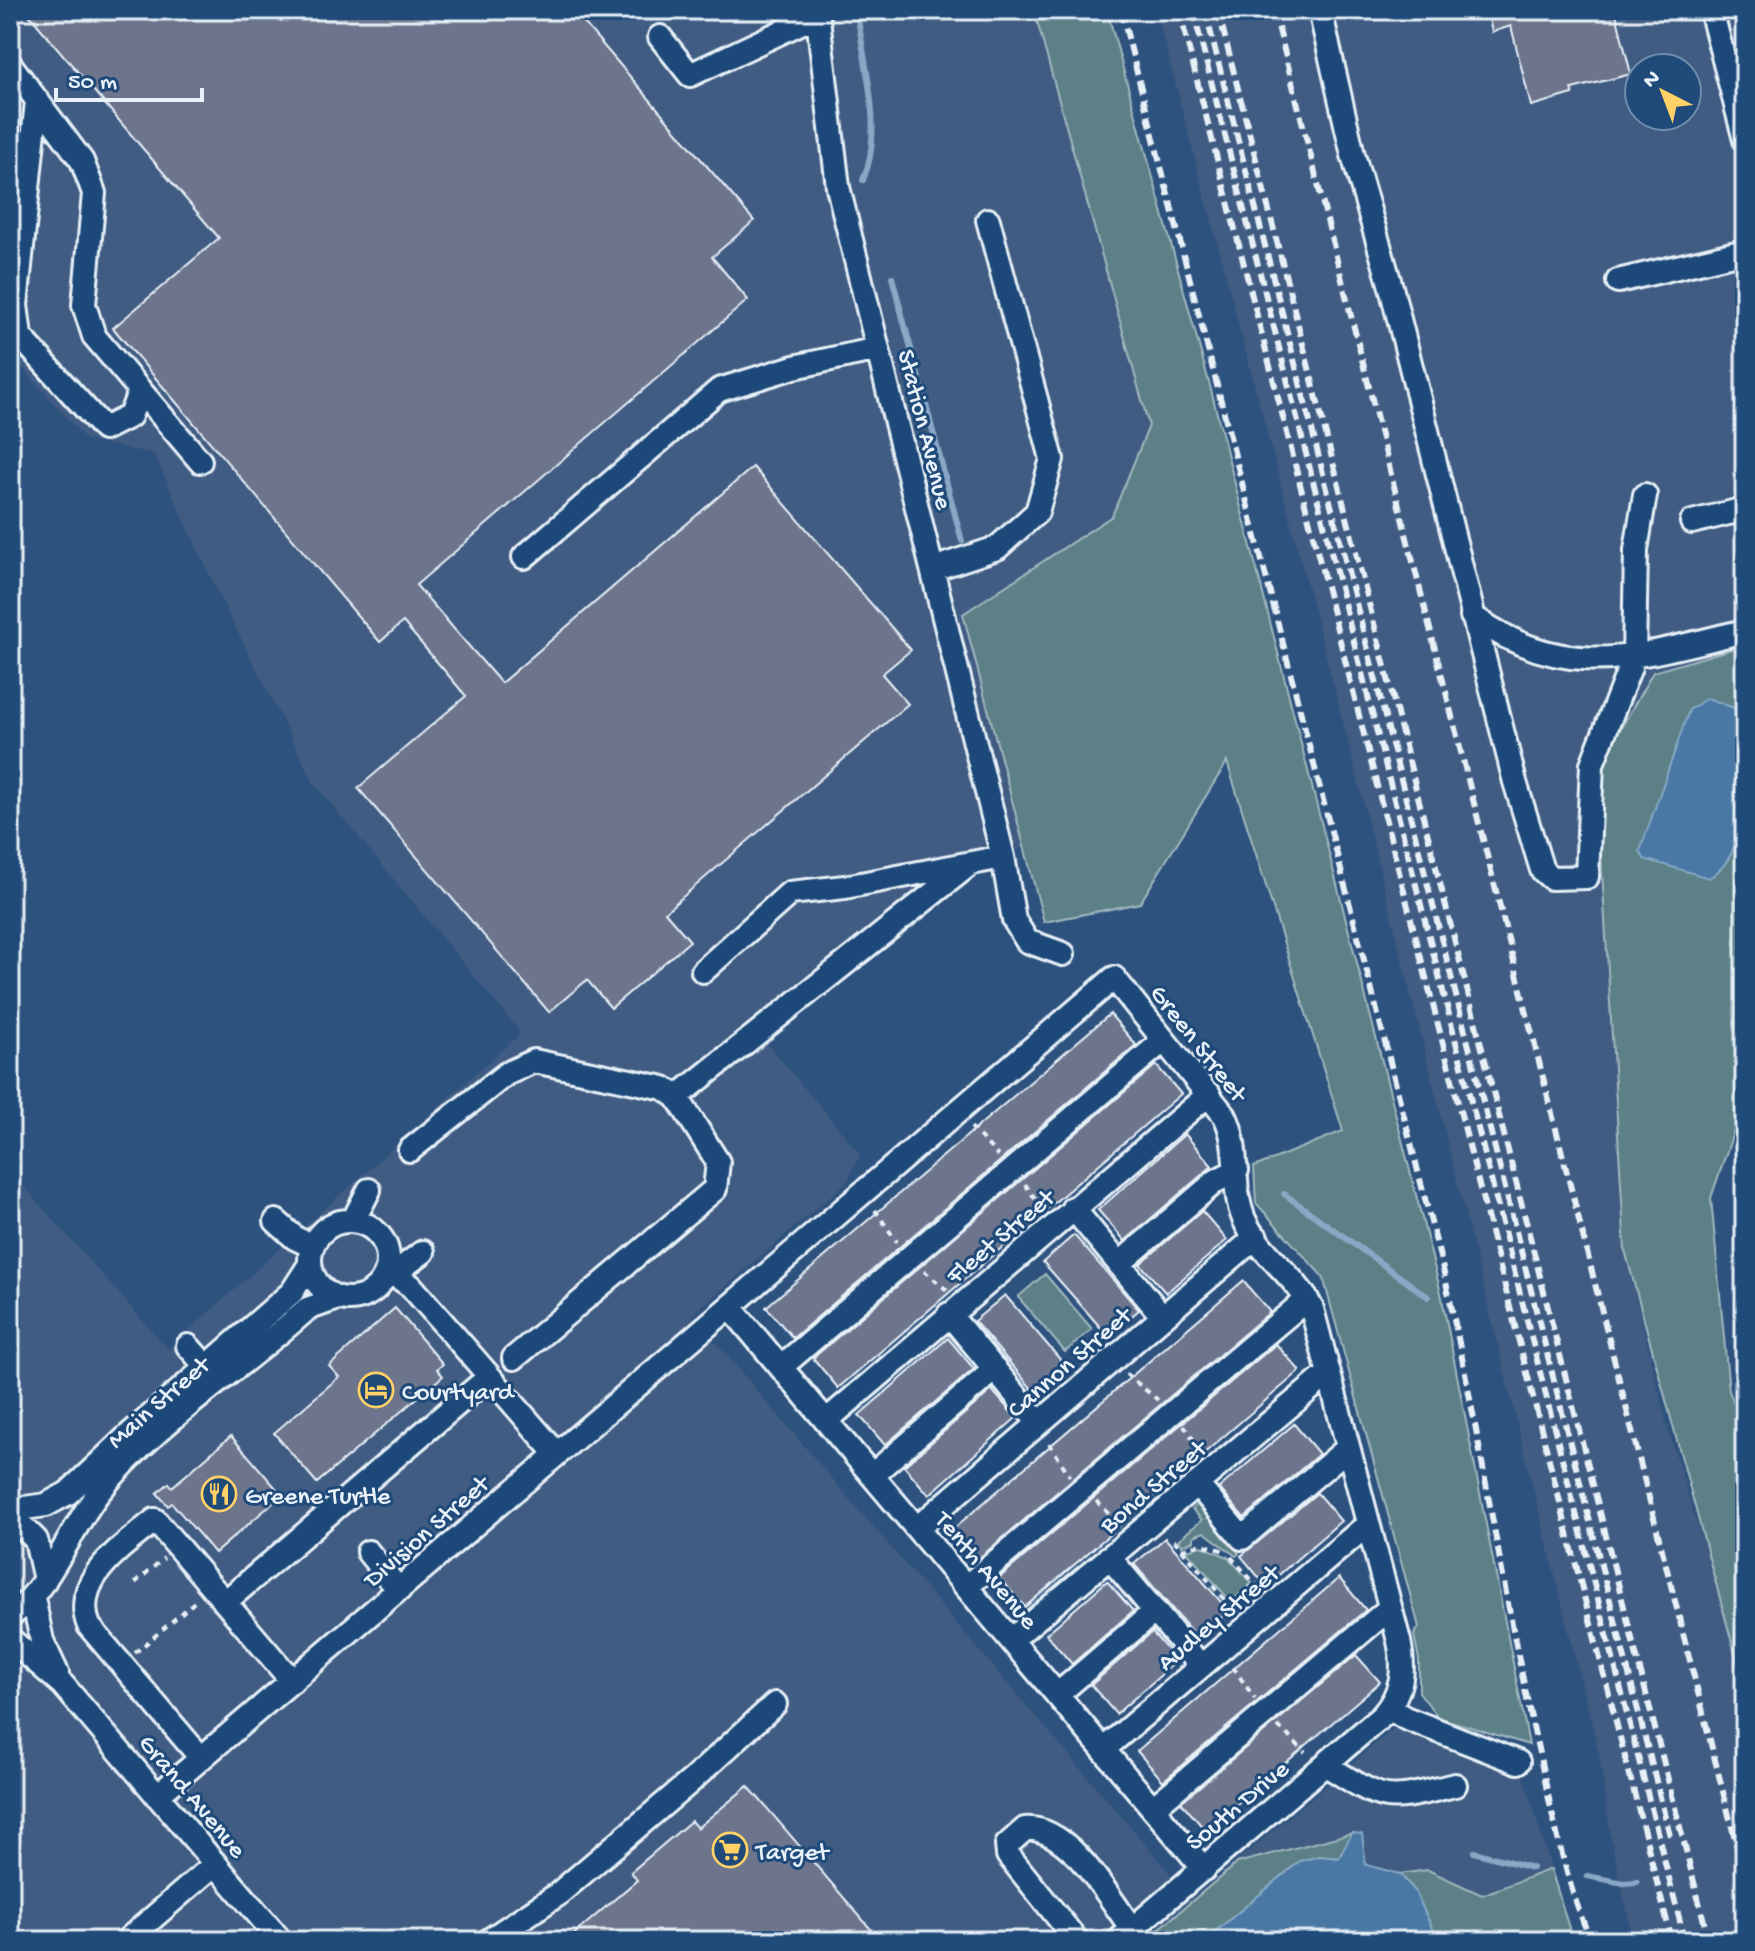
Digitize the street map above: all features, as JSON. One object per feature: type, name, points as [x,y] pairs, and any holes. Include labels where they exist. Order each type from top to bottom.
[{"type":"street","points":[[1320,10],[1353,155],[1391,287],[1515,782],[1542,870],[1551,878],[1587,877],[1592,764],[1634,657],[1636,550],[1645,495]]},
{"type":"street","points":[[1711,10],[1745,140]]},
{"type":"street","points":[[660,37],[690,75],[817,13]]},
{"type":"street","name":"Station Avenue","points":[[817,13],[832,155],[1003,857],[1014,920],[1027,941],[1063,954]]},
{"type":"street","points":[[10,64],[82,161],[94,193],[84,305],[94,336],[200,461]]},
{"type":"street","points":[[37,101],[16,305],[20,336],[104,429],[130,416],[140,390]]},
{"type":"street","points":[[933,569],[997,548],[1037,512],[1052,459],[988,220]]},
{"type":"street","points":[[1618,281],[1745,251]]},
{"type":"street","points":[[524,557],[719,390],[794,367],[878,349]]},
{"type":"street","points":[[1692,522],[1745,509]]},
{"type":"street","points":[[1472,616],[1493,631],[1543,653],[1579,661],[1634,657],[1745,631]]},
{"type":"street","points":[[703,971],[790,893],[845,887],[1003,857]]},
{"type":"street","points":[[677,1097],[970,864]]},
{"type":"street","name":"Green Street","points":[[730,1307],[1114,978],[1209,1094],[1231,1128],[1241,1210],[1256,1237],[1307,1299],[1390,1608],[1403,1674],[1399,1691],[1389,1708]]},
{"type":"street","points":[[781,1367],[1164,1040]]},
{"type":"street","points":[[410,1150],[506,1074],[534,1061],[664,1088],[677,1097],[718,1162],[715,1189],[514,1358]]},
{"type":"street","name":"Fleet Street","points":[[826,1421],[950,1305],[1062,1209],[1209,1094]]},
{"type":"street","points":[[1119,1264],[1216,1181],[1237,1170]]},
{"type":"street","points":[[353,1221],[369,1190]]},
{"type":"street","points":[[1062,1209],[1119,1264],[1163,1317]]},
{"type":"street","points":[[276,1221],[311,1255],[321,1285],[338,1298],[365,1295],[379,1286],[387,1270],[387,1253],[379,1238],[367,1226],[353,1221],[342,1220],[327,1227],[311,1255]]},
{"type":"street","name":"Cannon Street","points":[[917,1528],[1043,1432],[1163,1317],[1256,1237]]},
{"type":"street","points":[[387,1270],[403,1267],[423,1252]]},
{"type":"street","name":"Main Street","points":[[39,1589],[70,1534],[100,1491],[292,1292],[304,1278],[311,1255]]},
{"type":"street","points":[[387,1270],[411,1286],[557,1454]]},
{"type":"street","name":"Main Street","points":[[10,1512],[46,1505],[68,1493],[213,1374],[307,1309],[338,1298]]},
{"type":"street","points":[[966,1587],[1307,1299]]},
{"type":"street","points":[[950,1305],[1043,1432]]},
{"type":"street","name":"Tenth Avenue","points":[[730,1307],[1204,1869]]},
{"type":"street","name":"Division Street","points":[[157,1796],[730,1307]]},
{"type":"street","points":[[188,1346],[213,1374]]},
{"type":"street","points":[[872,1475],[995,1369]]},
{"type":"street","name":"Bond Street","points":[[1011,1640],[1329,1373]]},
{"type":"street","points":[[218,1594],[489,1377]]},
{"type":"street","points":[[1197,1484],[1242,1538],[1348,1448]]},
{"type":"street","name":"Grand Avenue","points":[[10,1512],[36,1540],[42,1641],[63,1685]]},
{"type":"street","points":[[201,1758],[86,1619],[85,1602],[91,1582],[105,1563],[155,1520],[292,1681]]},
{"type":"street","name":"Audley Street","points":[[1104,1749],[1367,1525]]},
{"type":"street","points":[[368,1552],[399,1590]]},
{"type":"street","points":[[1109,1557],[1201,1666]]},
{"type":"street","points":[[10,1615],[39,1589]]},
{"type":"street","points":[[1153,1808],[1390,1608]]},
{"type":"street","points":[[1057,1695],[1155,1611]]},
{"type":"street","name":"Grand Avenue","points":[[10,1639],[63,1685],[281,1941]]},
{"type":"street","points":[[488,1941],[557,1895],[775,1704]]},
{"type":"street","points":[[1389,1708],[1405,1718],[1518,1762]]},
{"type":"street","name":"South Drive","points":[[1125,1935],[1389,1708]]},
{"type":"street","points":[[1326,1765],[1385,1798],[1455,1785]]},
{"type":"street","points":[[1077,1941],[1008,1855],[1007,1845],[1025,1829],[1044,1831],[1068,1844],[1125,1935]]},
{"type":"street","points":[[126,1941],[215,1864]]},
{"type":"path","points":[[969,1125],[1004,1161]]},
{"type":"path","points":[[1020,1175],[1041,1209],[1062,1209]]},
{"type":"path","points":[[874,1208],[901,1249]]},
{"type":"path","points":[[917,1263],[950,1305]]},
{"type":"path","points":[[1126,1374],[1162,1405]]},
{"type":"path","points":[[1179,1419],[1205,1456]]},
{"type":"path","points":[[1043,1432],[1073,1481]]},
{"type":"path","points":[[1089,1495],[1123,1527]]},
{"type":"path","points":[[1174,1540],[1238,1615]]},
{"type":"path","points":[[1182,1549],[1202,1544],[1221,1548],[1264,1594]]},
{"type":"path","points":[[135,1583],[178,1547]]},
{"type":"path","points":[[1230,1606],[1255,1584]]},
{"type":"path","points":[[121,1665],[218,1594]]},
{"type":"path","points":[[1232,1665],[1245,1681],[1240,1685],[1258,1703]]},
{"type":"path","points":[[1271,1719],[1287,1739],[1291,1736],[1305,1752]]},
{"type":"shaded area","points":[[10,10],[1107,10],[1210,386],[1295,720],[901,905],[750,1023],[860,1154],[847,1182],[692,1315],[1192,1899],[1399,1724],[1522,1771],[1573,1941],[10,1941],[10,1171],[168,1349],[521,1033],[314,783],[221,599],[154,454],[86,440],[10,353]]},
{"type":"shaded area","points":[[1156,10],[1739,10],[1745,37],[1745,645],[1653,672],[1625,1250],[1668,1430],[1745,1678],[1745,1941],[1633,1941],[1611,1838],[1599,1753],[1343,721]]},
{"type":"shaded area","points":[[1707,698],[1745,712],[1746,754],[1741,826],[1724,865],[1709,878],[1644,859],[1640,851],[1689,710]]},
{"type":"shaded area","points":[[1352,1833],[1362,1834],[1366,1865],[1400,1874],[1415,1891],[1438,1941],[1204,1941],[1300,1861],[1319,1856],[1339,1858]]},
{"type":"green space","points":[[1034,10],[1107,10],[1210,386],[1441,1293],[1529,1745],[1438,1717],[1419,1692],[1419,1660],[1414,1635],[1419,1627],[1323,1277],[1256,1203],[1254,1167],[1343,1131],[1227,762],[1140,903],[1044,922],[963,614],[1112,516],[1149,426]]},
{"type":"green space","points":[[1745,645],[1745,1098],[1711,1198],[1729,1391],[1745,1429],[1745,1690],[1625,1250],[1596,772],[1653,672]]},
{"type":"green space","points":[[1045,1274],[1092,1329],[1065,1352],[1018,1297]]},
{"type":"green space","points":[[1197,1504],[1239,1553],[1236,1556],[1204,1532],[1194,1536],[1194,1541],[1182,1545],[1178,1540],[1202,1520],[1192,1509]]},
{"type":"green space","points":[[1202,1546],[1228,1557],[1252,1583],[1231,1602],[1186,1550]]},
{"type":"green space","points":[[1352,1833],[1339,1858],[1319,1856],[1300,1861],[1204,1941],[1145,1941],[1237,1863]]},
{"type":"green space","points":[[1551,1869],[1573,1941],[1438,1941],[1415,1891],[1400,1874],[1428,1870],[1482,1895]]},
{"type":"building","points":[[25,10],[573,10],[754,221],[712,257],[748,300],[416,585],[501,683],[753,467],[911,650],[882,674],[908,704],[665,912],[690,941],[611,1008],[587,980],[549,1012],[358,788],[466,696],[403,622],[380,642],[113,328],[219,238]]},
{"type":"building","points":[[1487,10],[1615,10],[1626,52],[1623,52],[1623,76],[1572,89],[1573,94],[1531,106],[1511,26],[1492,32]]},
{"type":"building","points":[[1110,1014],[1136,1045],[793,1338],[766,1307]]},
{"type":"building","points":[[1156,1065],[1181,1094],[838,1388],[813,1358]]},
{"type":"building","points":[[1185,1134],[1212,1166],[1125,1241],[1098,1210]]},
{"type":"building","points":[[1202,1211],[1227,1240],[1166,1293],[1140,1264]]},
{"type":"building","points":[[1074,1235],[1139,1310],[1108,1336],[1043,1262]]},
{"type":"building","points":[[1243,1281],[1270,1312],[978,1559],[953,1529]]},
{"type":"building","points":[[1005,1295],[1069,1370],[1038,1396],[974,1321]]},
{"type":"building","name":"Courtyard","points":[[395,1308],[443,1364],[437,1369],[443,1376],[317,1483],[274,1433],[339,1377],[329,1366]]},
{"type":"building","points":[[948,1338],[974,1369],[885,1445],[859,1415]]},
{"type":"building","points":[[1276,1344],[1300,1371],[1025,1607],[999,1578]]},
{"type":"building","points":[[992,1390],[1016,1418],[929,1495],[904,1466]]},
{"type":"building","points":[[1294,1424],[1319,1454],[1244,1518],[1219,1488]]},
{"type":"building","name":"Greene Turtle","points":[[231,1436],[282,1495],[215,1553],[172,1503],[168,1506],[157,1493],[169,1483],[172,1487]]},
{"type":"building","points":[[1317,1493],[1341,1521],[1266,1586],[1241,1556]]},
{"type":"building","points":[[1165,1538],[1229,1611],[1197,1638],[1134,1564]]},
{"type":"building","points":[[1339,1578],[1366,1610],[1163,1781],[1137,1751]]},
{"type":"building","points":[[1107,1581],[1133,1611],[1072,1664],[1046,1634]]},
{"type":"building","points":[[1152,1632],[1177,1661],[1116,1714],[1091,1685]]},
{"type":"building","points":[[1356,1655],[1380,1682],[1206,1831],[1181,1802]]},
{"type":"building","name":"Target","points":[[748,1786],[881,1941],[566,1941],[637,1880],[631,1872],[691,1821],[697,1828]]},
{"type":"waterway","points":[[857,10],[872,118],[869,160],[863,180]]},
{"type":"waterway","points":[[892,277],[962,541]]},
{"type":"waterway","points":[[1284,1194],[1428,1297]]},
{"type":"waterway","points":[[1736,1569],[1745,1573]]},
{"type":"waterway","points":[[1474,1852],[1532,1868]]},
{"type":"waterway","points":[[1587,1876],[1624,1883],[1637,1882]]},
{"type":"railway","points":[[1121,10],[1443,1269],[1549,1801],[1567,1872],[1591,1941]]},
{"type":"railway","points":[[1179,10],[1672,1941]]},
{"type":"railway","points":[[1193,10],[1685,1941]]},
{"type":"railway","points":[[1205,10],[1670,1836]]},
{"type":"railway","points":[[1218,10],[1709,1941]]},
{"type":"railway","points":[[1274,10],[1745,1879]]},
{"type":"place","name":"Courtyard","points":[[376,1390]]},
{"type":"place","name":"Greene Turtle","points":[[219,1494]]},
{"type":"place","name":"Target","points":[[730,1850]]}]
